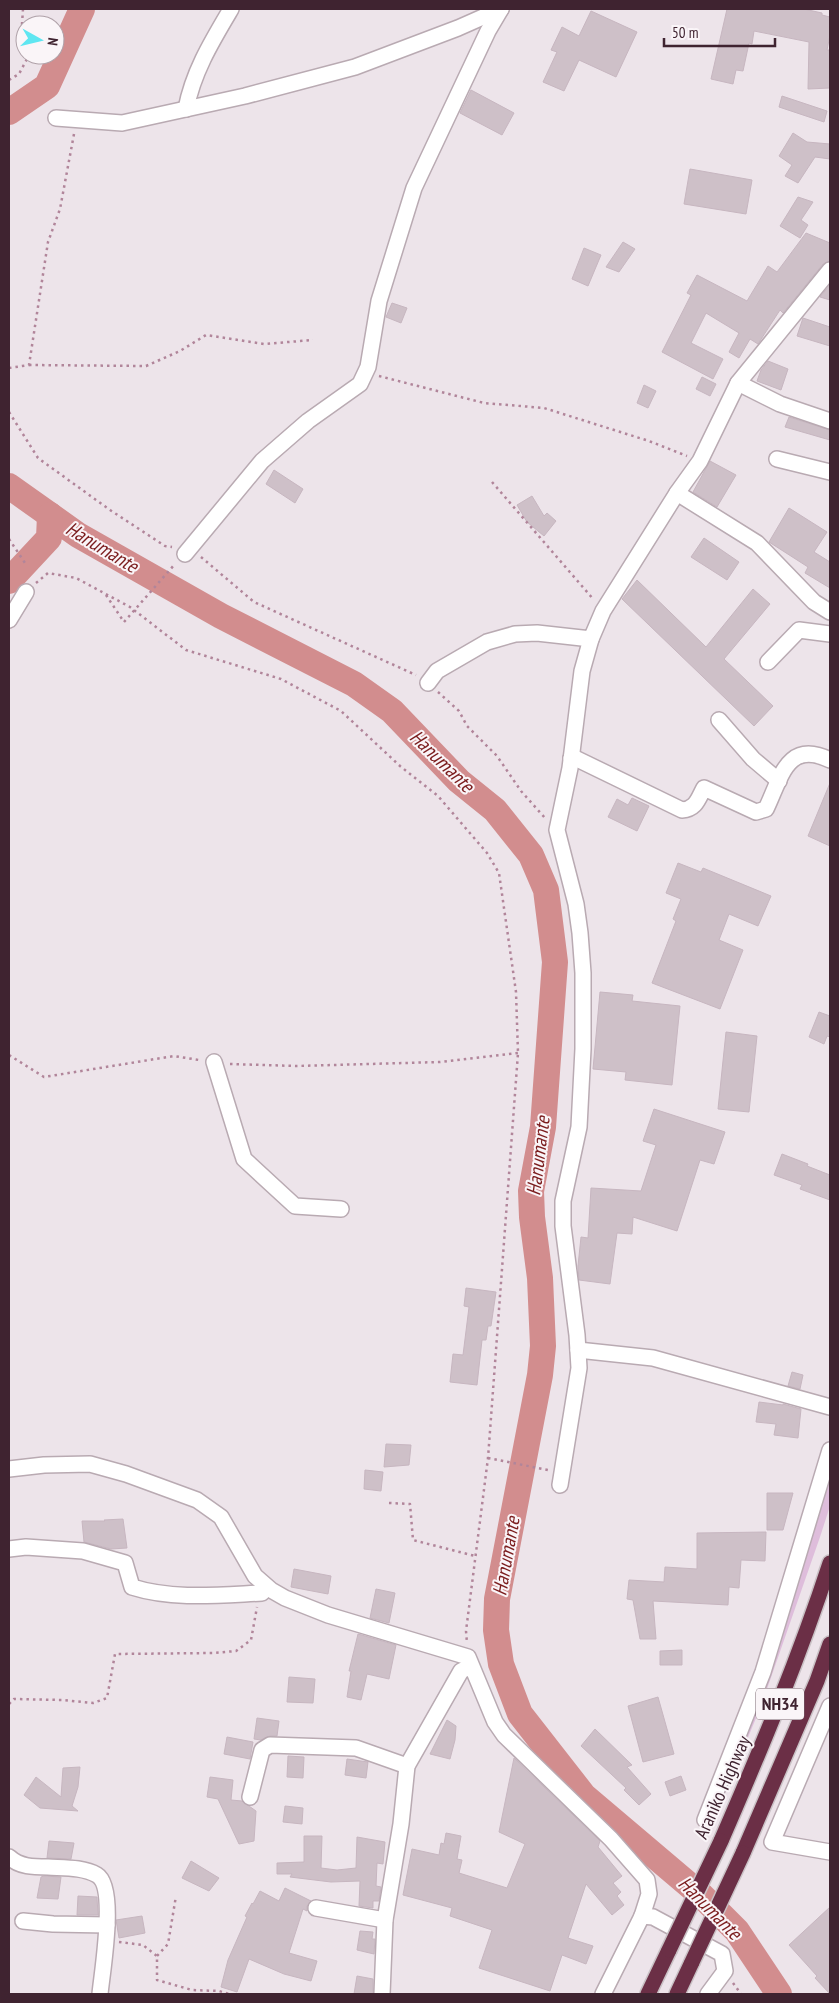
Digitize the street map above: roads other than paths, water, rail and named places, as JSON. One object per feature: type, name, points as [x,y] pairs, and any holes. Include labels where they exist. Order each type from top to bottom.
[{"type":"highway","name":"Araniko Highway","points":[[648,1994],[721,1841],[777,1712],[814,1613],[830,1563]]},
{"type":"highway","name":"NH34","points":[[677,1994],[743,1853],[810,1697],[830,1644]]},
{"type":"street","points":[[186,109],[190,90],[202,58],[231,9]]},
{"type":"street","points":[[56,118],[122,123],[245,96],[355,67],[458,28],[501,9]]},
{"type":"street","points":[[184,555],[262,461],[308,422],[360,384],[368,367],[379,301],[414,188],[488,31],[501,9]]},
{"type":"street","points":[[560,1485],[577,1383],[578,1350],[563,1226],[563,1201],[581,1109],[582,973],[576,904],[559,842],[558,826],[571,758],[582,671],[592,639],[604,611],[677,493],[700,461],[738,383],[830,270]]},
{"type":"street","points":[[738,383],[780,404],[830,421]]},
{"type":"street","points":[[776,459],[830,472]]},
{"type":"street","points":[[677,493],[757,543],[814,602],[830,612]]},
{"type":"street","points":[[9,620],[26,592]]},
{"type":"street","points":[[768,662],[799,630],[830,634]]},
{"type":"street","points":[[428,683],[437,671],[487,642],[515,634],[537,633],[592,639]]},
{"type":"street","points":[[719,720],[753,759],[779,781]]},
{"type":"street","points":[[571,758],[577,759],[682,810],[695,806],[704,788],[756,812],[766,809],[788,762],[796,756],[815,754],[830,760]]},
{"type":"street","points":[[214,1062],[244,1159],[295,1206],[341,1209]]},
{"type":"street","points":[[578,1350],[653,1358],[830,1407]]},
{"type":"street","points":[[705,1820],[763,1672],[830,1450]]},
{"type":"street","points":[[9,1469],[44,1464],[90,1464],[126,1474],[197,1500],[221,1518],[255,1576],[271,1590],[285,1598],[335,1617],[469,1661],[495,1722],[504,1735],[611,1839],[647,1880],[650,1894],[642,1916],[603,1994]]},
{"type":"street","points":[[9,1549],[26,1547],[83,1551],[125,1563],[132,1586],[152,1593],[188,1595],[262,1593]]},
{"type":"street","points":[[382,1994],[385,1920],[402,1816],[407,1766],[469,1661]]},
{"type":"street","points":[[830,1706],[772,1842],[830,1852]]},
{"type":"street","points":[[250,1796],[262,1750],[270,1745],[356,1748],[407,1766]]},
{"type":"street","points":[[9,1856],[14,1862],[25,1866],[83,1869],[102,1879],[105,1885],[107,1932],[100,1994]]},
{"type":"street","points":[[316,1908],[385,1920]]},
{"type":"street","points":[[642,1916],[654,1917],[722,1954],[725,1971],[708,1994]]},
{"type":"street","points":[[23,1921],[107,1932]]},
{"type":"waterway","name":"Hanumante","points":[[9,112],[47,86],[82,9]]},
{"type":"waterway","name":"Hanumante","points":[[9,486],[78,535],[221,616],[354,684],[392,711],[459,781],[495,810],[531,855],[546,890],[555,962],[543,1127],[531,1191],[532,1217],[540,1278],[543,1346],[540,1375],[497,1599],[496,1630],[501,1664],[520,1714],[584,1796],[702,1896],[737,1931],[779,1994]]},
{"type":"waterway","points":[[9,581],[49,538],[50,515]]}]
